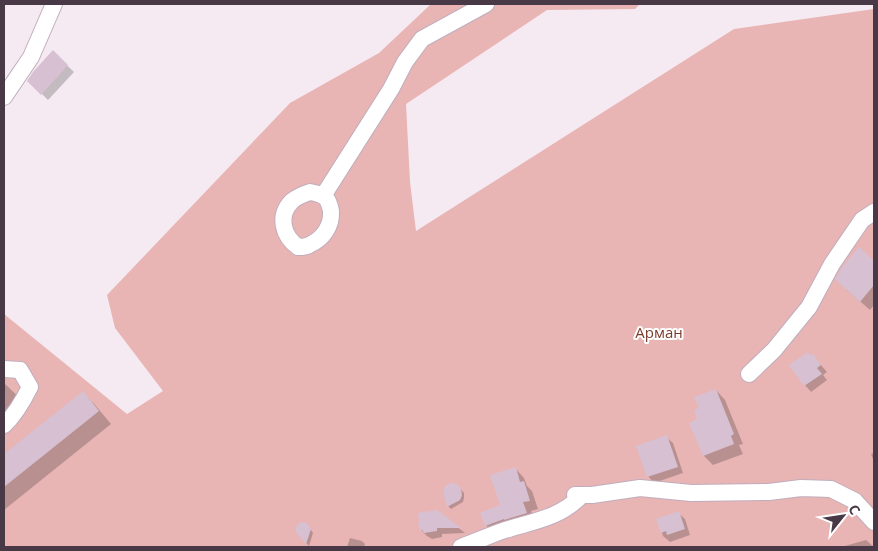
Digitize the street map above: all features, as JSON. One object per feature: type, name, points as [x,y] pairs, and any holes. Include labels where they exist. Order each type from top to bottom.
[{"type":"street","points":[[4,96],[32,57],[54,4]]},
{"type":"street","points":[[323,196],[391,89],[405,62],[422,39],[486,4]]},
{"type":"street","points":[[749,374],[774,350],[809,307],[832,264],[862,220],[874,212]]},
{"type":"street","points":[[4,369],[20,370],[30,387],[10,420],[4,425]]},
{"type":"street","points":[[460,547],[504,530],[545,519],[573,504],[579,495],[640,488],[690,493],[769,492],[801,488],[831,489],[856,501],[874,522]]},
{"type":"green space","name":"Арман","points":[[431,4],[640,4],[635,9],[547,10],[406,104],[410,182],[416,231],[734,29],[874,9],[874,547],[4,547],[4,314],[127,414],[163,391],[115,328],[107,295],[290,103],[379,53]]},
{"type":"building","points":[[53,50],[68,65],[41,95],[27,81]]},
{"type":"building","points":[[859,247],[874,261],[874,285],[860,302],[835,279]]},
{"type":"building","points":[[808,352],[810,356],[813,354],[821,365],[817,368],[822,374],[804,386],[789,365]]},
{"type":"building","points":[[716,389],[734,434],[731,436],[734,444],[703,456],[689,423],[697,419],[694,410],[699,408],[694,397]]},
{"type":"building","points":[[83,391],[99,411],[4,487],[4,454]]},
{"type":"building","points":[[667,435],[678,467],[647,477],[636,446]]},
{"type":"building","points":[[516,467],[520,482],[524,481],[530,501],[523,502],[527,513],[485,526],[480,513],[500,505],[490,475]]},
{"type":"building","points":[[451,483],[459,486],[462,495],[460,500],[447,507],[443,492],[445,486]]},
{"type":"building","points":[[437,510],[461,528],[437,528],[437,531],[424,533],[420,530],[418,513]]},
{"type":"building","points":[[679,511],[685,529],[667,535],[666,531],[661,533],[656,519]]},
{"type":"building","points":[[302,522],[307,523],[311,529],[306,544],[296,532],[296,527]]}]
